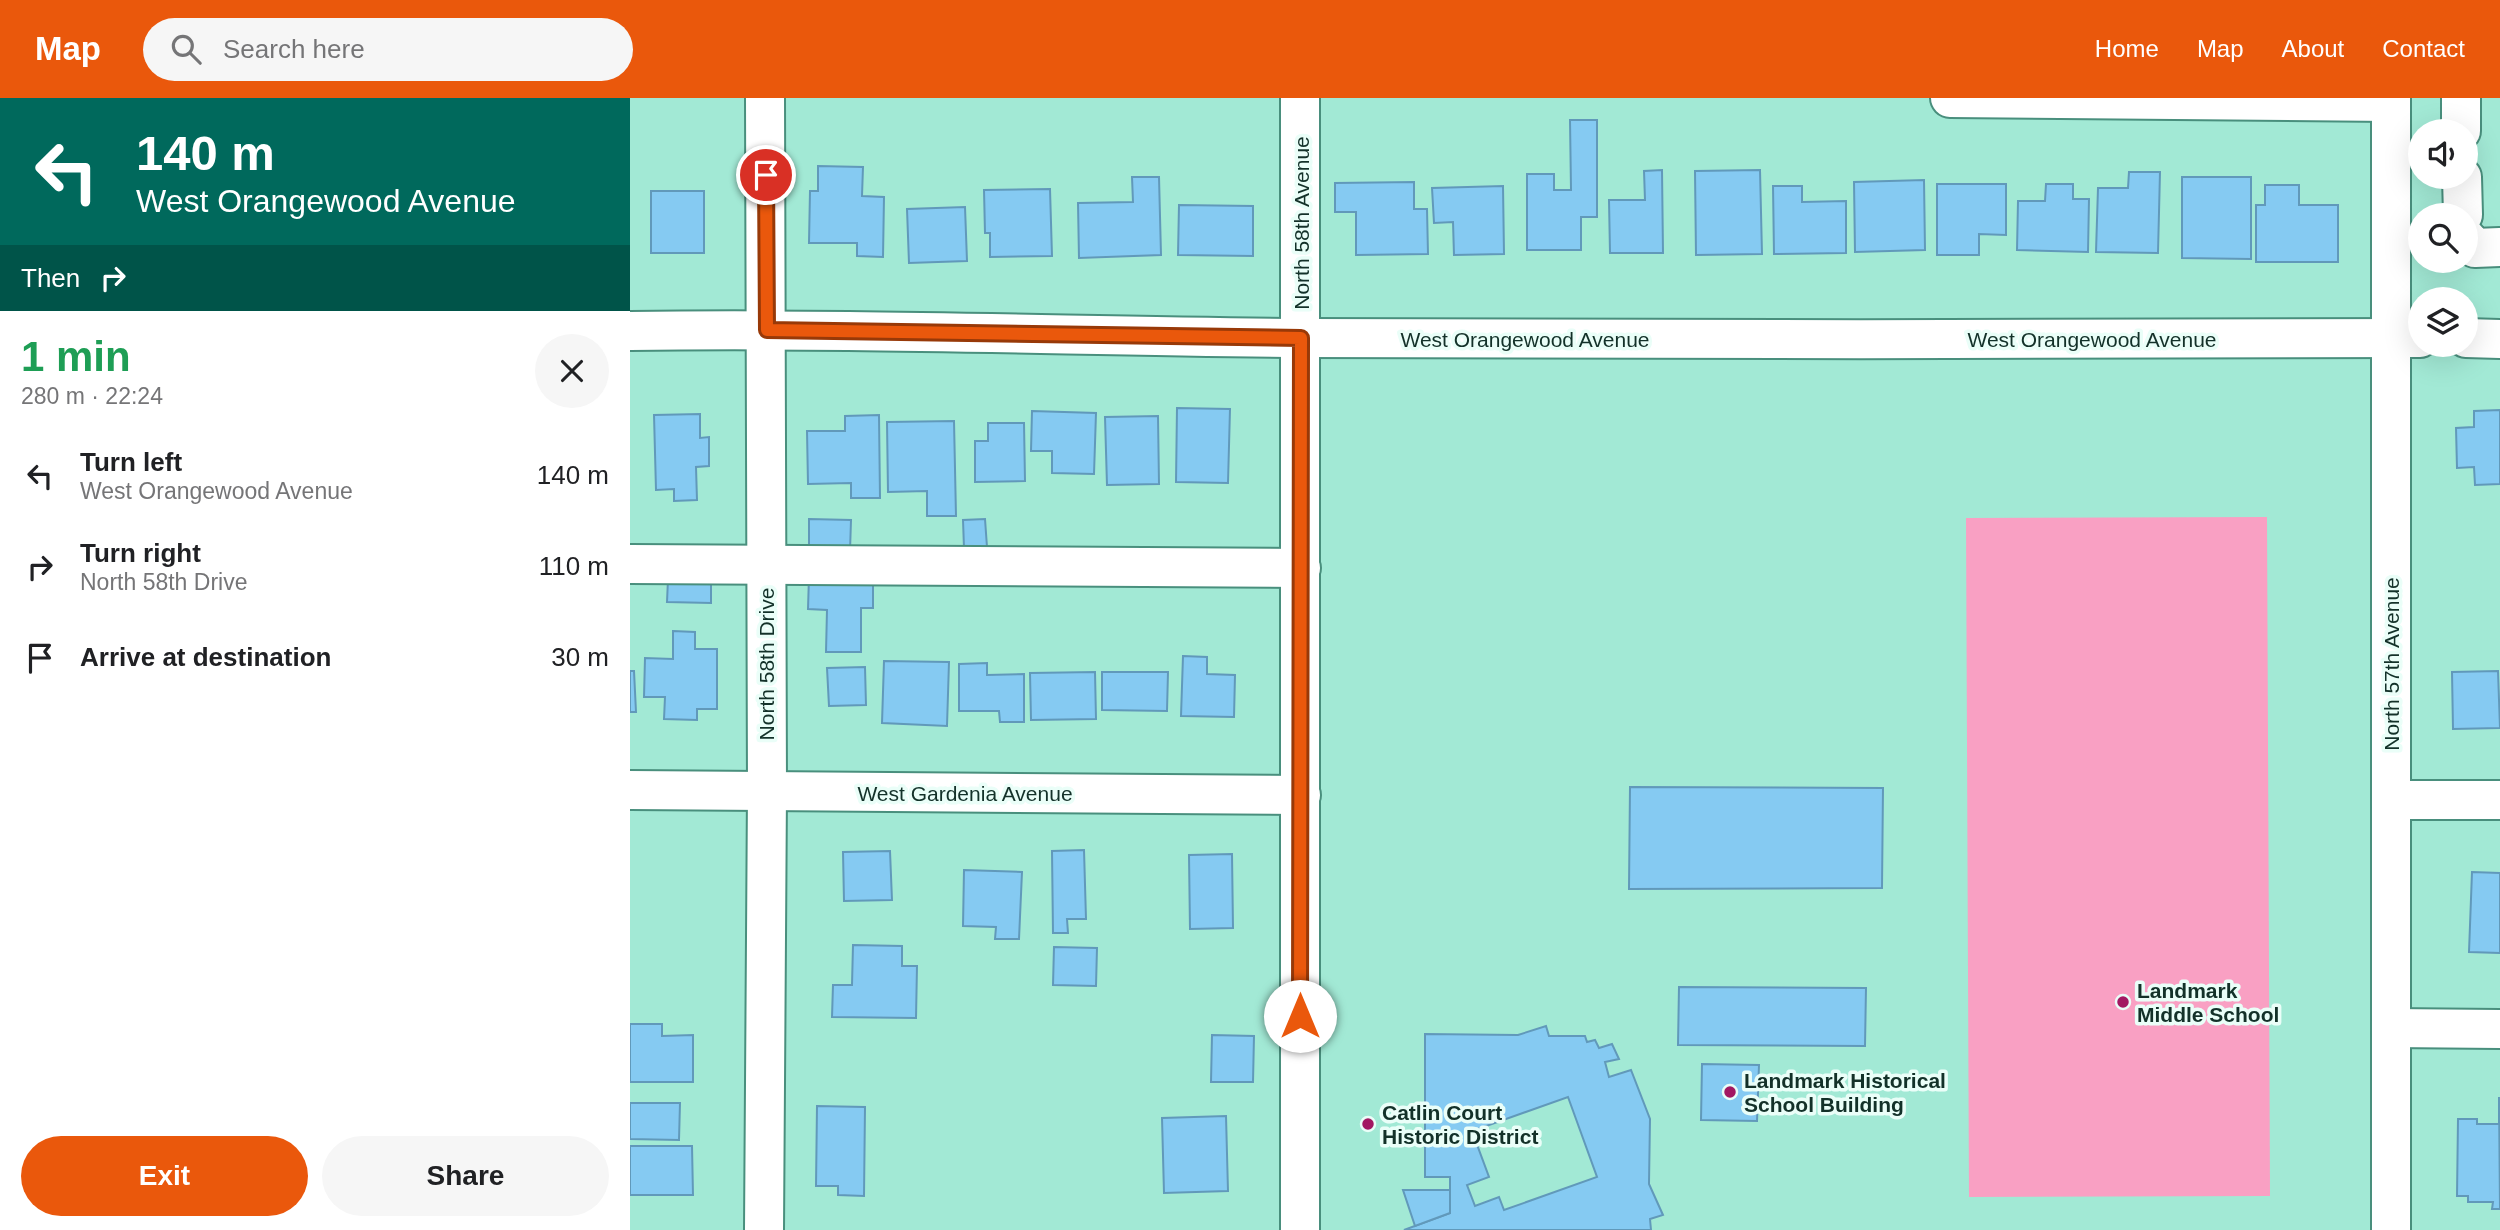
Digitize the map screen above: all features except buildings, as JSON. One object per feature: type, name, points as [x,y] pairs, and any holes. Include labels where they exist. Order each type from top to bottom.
[{"type":"street","name":"North 58th Drive","points":[[764,1230],[767,791],[765,98]]},
{"type":"street","name":"North 58th Avenue","points":[[1300,98],[1300,1230]]},
{"type":"street","points":[[1950,98],[2391,100]]},
{"type":"street","points":[[2461,98],[2461,119]]},
{"type":"street","name":"North 57th Avenue","points":[[2391,100],[2406,338],[2392,800],[2392,1230]]},
{"type":"street","points":[[2478,248],[2500,247]]},
{"type":"street","name":"West Orangewood Avenue","points":[[630,331],[767,330],[1301,338],[1717,340],[2406,338]]},
{"type":"street","points":[[2478,338],[2500,339]]},
{"type":"street","points":[[630,564],[1301,568]]},
{"type":"street","name":"West Gardenia Avenue","points":[[630,790],[1301,795]]},
{"type":"street","points":[[2392,800],[2500,800]]},
{"type":"street","points":[[2392,1028],[2500,1029]]},
{"type":"shaded area","points":[[2267,517],[2270,1196],[1969,1197],[1966,518]]},
{"type":"place","name":"Landmark Middle School","points":[[2123,1002]]},
{"type":"place","name":"Landmark Historical School Building","points":[[1730,1092]]},
{"type":"place","name":"Catlin Court Historic District","points":[[1368,1124]]},
{"type":"route","points":[[766,175],[767,330],[1301,338],[1300,1016]]}]
